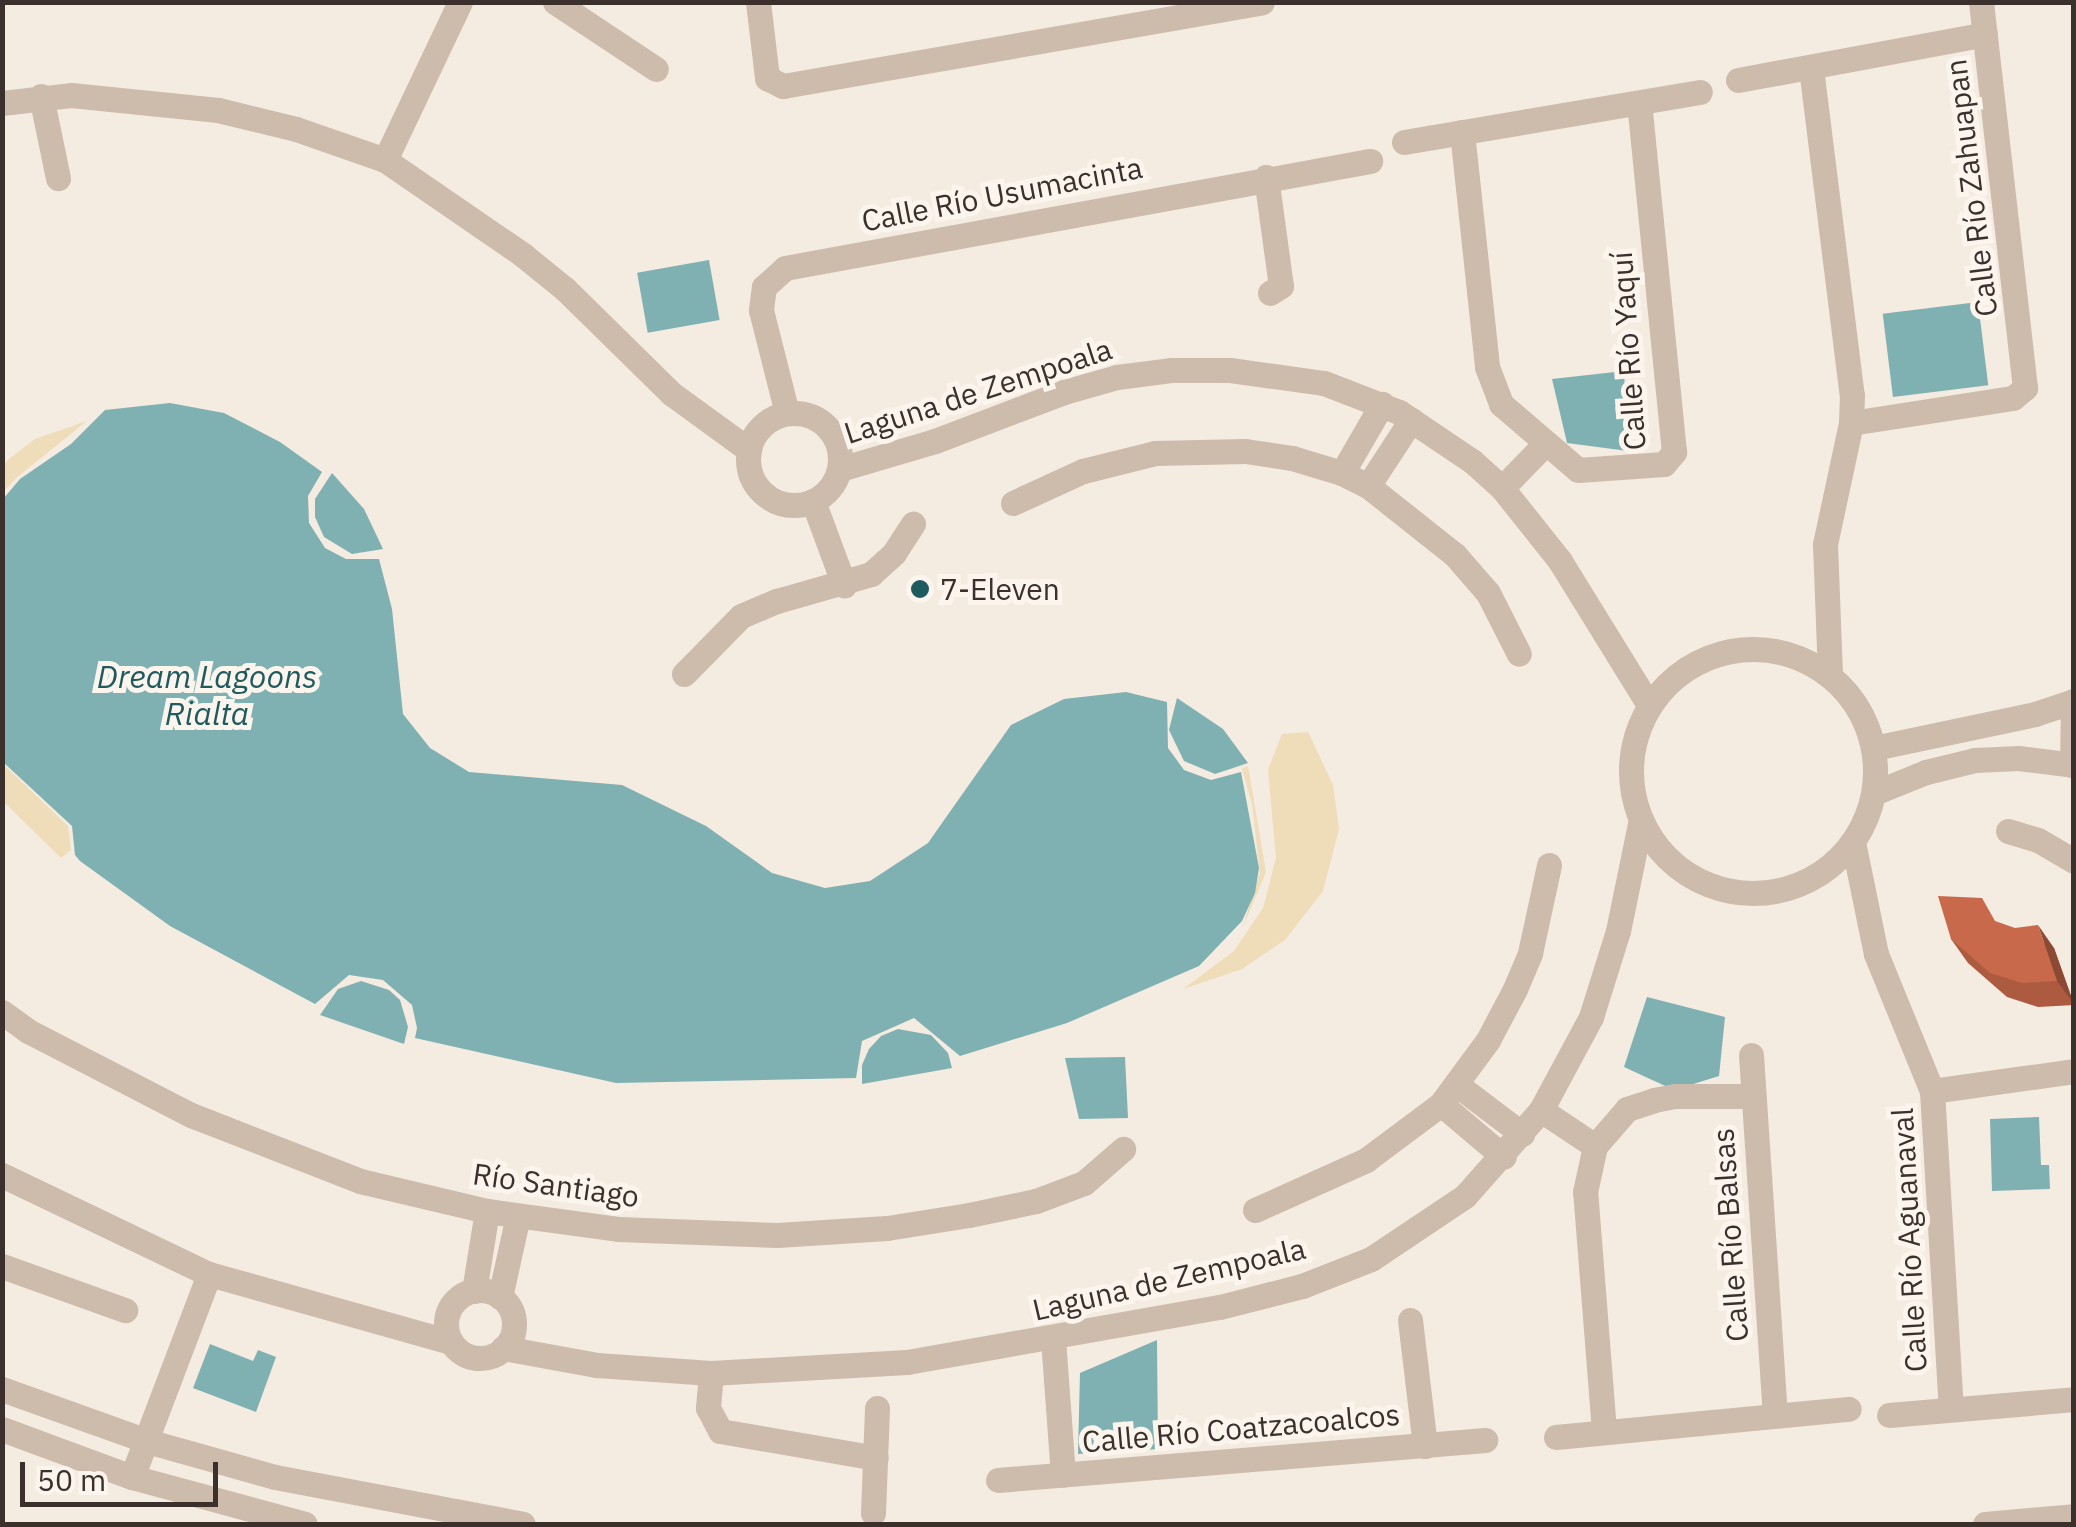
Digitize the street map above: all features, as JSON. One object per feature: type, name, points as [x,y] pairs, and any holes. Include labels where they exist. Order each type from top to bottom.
[{"type":"street","points":[[384,160],[460,2]]},
{"type":"street","points":[[758,2],[767,78],[782,86],[1262,2]]},
{"type":"street","points":[[1981,2],[1985,34]]},
{"type":"street","points":[[567,6],[656,68]]},
{"type":"street","name":"Calle Río Zahuapan","points":[[1738,80],[1985,34],[2025,388],[2013,398],[1850,423]]},
{"type":"street","points":[[1811,68],[1852,395],[1850,423],[1825,544],[1830,675]]},
{"type":"street","points":[[1404,142],[1700,92]]},
{"type":"street","points":[[41,96],[58,178]]},
{"type":"street","points":[[2,103],[41,96],[146,100],[218,110],[296,129],[384,160],[523,255],[565,289],[672,394],[749,450]]},
{"type":"street","name":"Calle Río Yaquí","points":[[1462,132],[1492,387],[1501,404],[1578,470],[1664,464],[1673,456],[1639,104]]},
{"type":"street","points":[[1270,293],[1281,286],[1266,178],[1370,162]]},
{"type":"street","name":"Calle Río Usumacinta","points":[[787,413],[761,310],[764,286],[778,271],[1266,178]]},
{"type":"street","name":"Laguna de Zempoala","points":[[840,469],[950,436],[1064,392],[1171,370],[1290,377],[1382,404],[1411,420],[1502,488],[1560,561],[1648,705]]},
{"type":"street","points":[[1342,472],[1382,404]]},
{"type":"street","points":[[787,413],[812,416],[832,432],[841,456],[834,482],[813,501],[785,504],[772,499],[752,478],[749,450],[762,425],[787,413]]},
{"type":"street","points":[[1368,486],[1411,420]]},
{"type":"street","points":[[1502,488],[1546,444]]},
{"type":"street","points":[[1013,503],[1083,471],[1155,453],[1244,451],[1292,458],[1342,472],[1368,486],[1455,556],[1488,594],[1519,654]]},
{"type":"street","points":[[813,501],[844,585]]},
{"type":"street","points":[[684,674],[742,616],[777,600],[844,585],[883,565],[913,524]]},
{"type":"street","points":[[1753,648],[1794,655],[1830,675],[1858,708],[1874,748],[1874,793],[1854,842],[1828,868],[1795,886],[1741,892],[1722,890],[1688,875],[1660,851],[1640,820],[1630,781],[1633,742],[1648,705],[1676,674],[1726,652],[1753,648]]},
{"type":"street","points":[[1874,748],[2035,714],[2073,701],[2073,765],[2018,758],[1975,760],[1926,772],[1874,793]]},
{"type":"street","name":"Laguna de Zempoala","points":[[503,1348],[597,1365],[711,1373],[907,1362],[1237,1303],[1302,1286],[1371,1259],[1465,1196],[1504,1157],[1541,1110],[1591,1017],[1618,931],[1640,820]]},
{"type":"street","points":[[2008,831],[2071,853]]},
{"type":"street","points":[[1854,842],[1876,954],[1932,1091]]},
{"type":"street","points":[[1255,1210],[1366,1160],[1449,1094],[1488,1040],[1515,989],[1530,953],[1549,865]]},
{"type":"street","name":"Río Santiago","points":[[2,1012],[28,1030],[191,1115],[282,1153],[360,1181],[518,1216],[701,1233],[777,1235],[886,1228],[1036,1201],[1084,1184],[1123,1148]]},
{"type":"street","points":[[1752,1056],[1753,1096]]},
{"type":"street","name":"Calle Río Aguanaval","points":[[1952,1408],[1932,1091],[2074,1072]]},
{"type":"street","points":[[1449,1094],[1522,1134]]},
{"type":"street","points":[[1449,1094],[1504,1157]]},
{"type":"street","name":"Calle Río Balsas","points":[[1604,1432],[1584,1192],[1595,1146],[1627,1109],[1674,1096],[1753,1096],[1775,1415]]},
{"type":"street","points":[[1541,1110],[1595,1146]]},
{"type":"street","points":[[2,1175],[209,1274],[451,1342],[470,1356],[481,1358],[503,1348],[510,1339],[513,1316],[500,1297],[474,1290],[463,1294],[448,1310],[446,1321],[451,1342]]},
{"type":"street","points":[[474,1290],[487,1211]]},
{"type":"street","points":[[500,1297],[518,1216]]},
{"type":"street","points":[[2,1266],[125,1310]]},
{"type":"street","points":[[132,1477],[209,1274]]},
{"type":"street","name":"Calle Río Coatzacoalcos","points":[[1410,1320],[1424,1446]]},
{"type":"street","name":"Calle Río Coatzacoalcos","points":[[1052,1339],[1064,1475]]},
{"type":"street","points":[[711,1373],[708,1408],[720,1431],[876,1458]]},
{"type":"street","points":[[2,1388],[147,1441],[275,1477],[524,1524]]},
{"type":"street","name":"Calle Río Aguanaval","points":[[1888,1415],[2074,1399]]},
{"type":"street","points":[[874,1513],[877,1408]]},
{"type":"street","points":[[1556,1437],[1849,1409]]},
{"type":"street","points":[[2,1429],[132,1477],[306,1524]]},
{"type":"street","name":"Calle Río Coatzacoalcos","points":[[998,1480],[1485,1440]]},
{"type":"street","points":[[1985,1524],[2074,1516]]},
{"type":"sand","points":[[87,421],[3,492],[3,466],[8,460],[35,439]]},
{"type":"sand","points":[[1308,732],[1333,785],[1339,829],[1323,891],[1285,940],[1242,969],[1183,989],[1234,951],[1263,908],[1276,858],[1268,770],[1282,734]]},
{"type":"sand","points":[[3,764],[68,826],[71,850],[61,858],[3,801]]},
{"type":"sand","points":[[1248,766],[1266,872],[1242,929],[1260,873],[1252,804],[1242,769]]},
{"type":"water","points":[[709,260],[720,320],[648,333],[637,273]]},
{"type":"water","points":[[1978,302],[1988,385],[1893,397],[1883,314]]},
{"type":"water","points":[[1624,371],[1628,451],[1567,443],[1552,379]]},
{"type":"water","name":"Dream Lagoons Rialta","points":[[170,403],[224,413],[280,442],[322,472],[308,496],[309,523],[325,548],[346,559],[379,559],[392,609],[403,714],[430,748],[469,772],[622,785],[706,826],[772,873],[825,888],[870,881],[928,843],[1011,725],[1064,699],[1126,692],[1167,702],[1168,748],[1184,770],[1211,780],[1241,772],[1259,868],[1255,893],[1242,921],[1199,966],[1067,1023],[960,1056],[914,1018],[862,1041],[856,1078],[616,1083],[415,1038],[412,1005],[383,980],[349,975],[315,1004],[170,926],[80,861],[75,855],[72,826],[3,762],[3,499],[20,479],[71,444],[105,410]]},
{"type":"water","points":[[332,473],[364,509],[383,549],[352,554],[324,537],[315,517],[315,499]]},
{"type":"water","points":[[1177,698],[1223,729],[1248,763],[1215,774],[1184,761],[1169,730]]},
{"type":"water","points":[[361,981],[389,990],[400,1000],[408,1027],[404,1044],[320,1015],[338,989]]},
{"type":"water","points":[[1647,997],[1725,1017],[1719,1076],[1674,1090],[1624,1067]]},
{"type":"water","points":[[898,1029],[931,1035],[948,1053],[952,1068],[862,1084],[862,1065],[869,1049],[881,1036]]},
{"type":"water","points":[[1125,1057],[1128,1118],[1079,1119],[1065,1058]]},
{"type":"water","points":[[2039,1117],[2041,1165],[2049,1165],[2050,1189],[1992,1191],[1990,1119]]},
{"type":"water","points":[[1157,1340],[1158,1449],[1078,1454],[1080,1373]]},
{"type":"water","points":[[210,1344],[253,1361],[258,1350],[276,1357],[256,1412],[193,1388]]},
{"type":"building","points":[[1938,896],[1982,898],[1995,921],[2015,928],[2038,925],[2057,981],[2022,983],[1990,973],[1951,939]]},
{"type":"place","name":"7-Eleven","points":[[920,589]]}]
